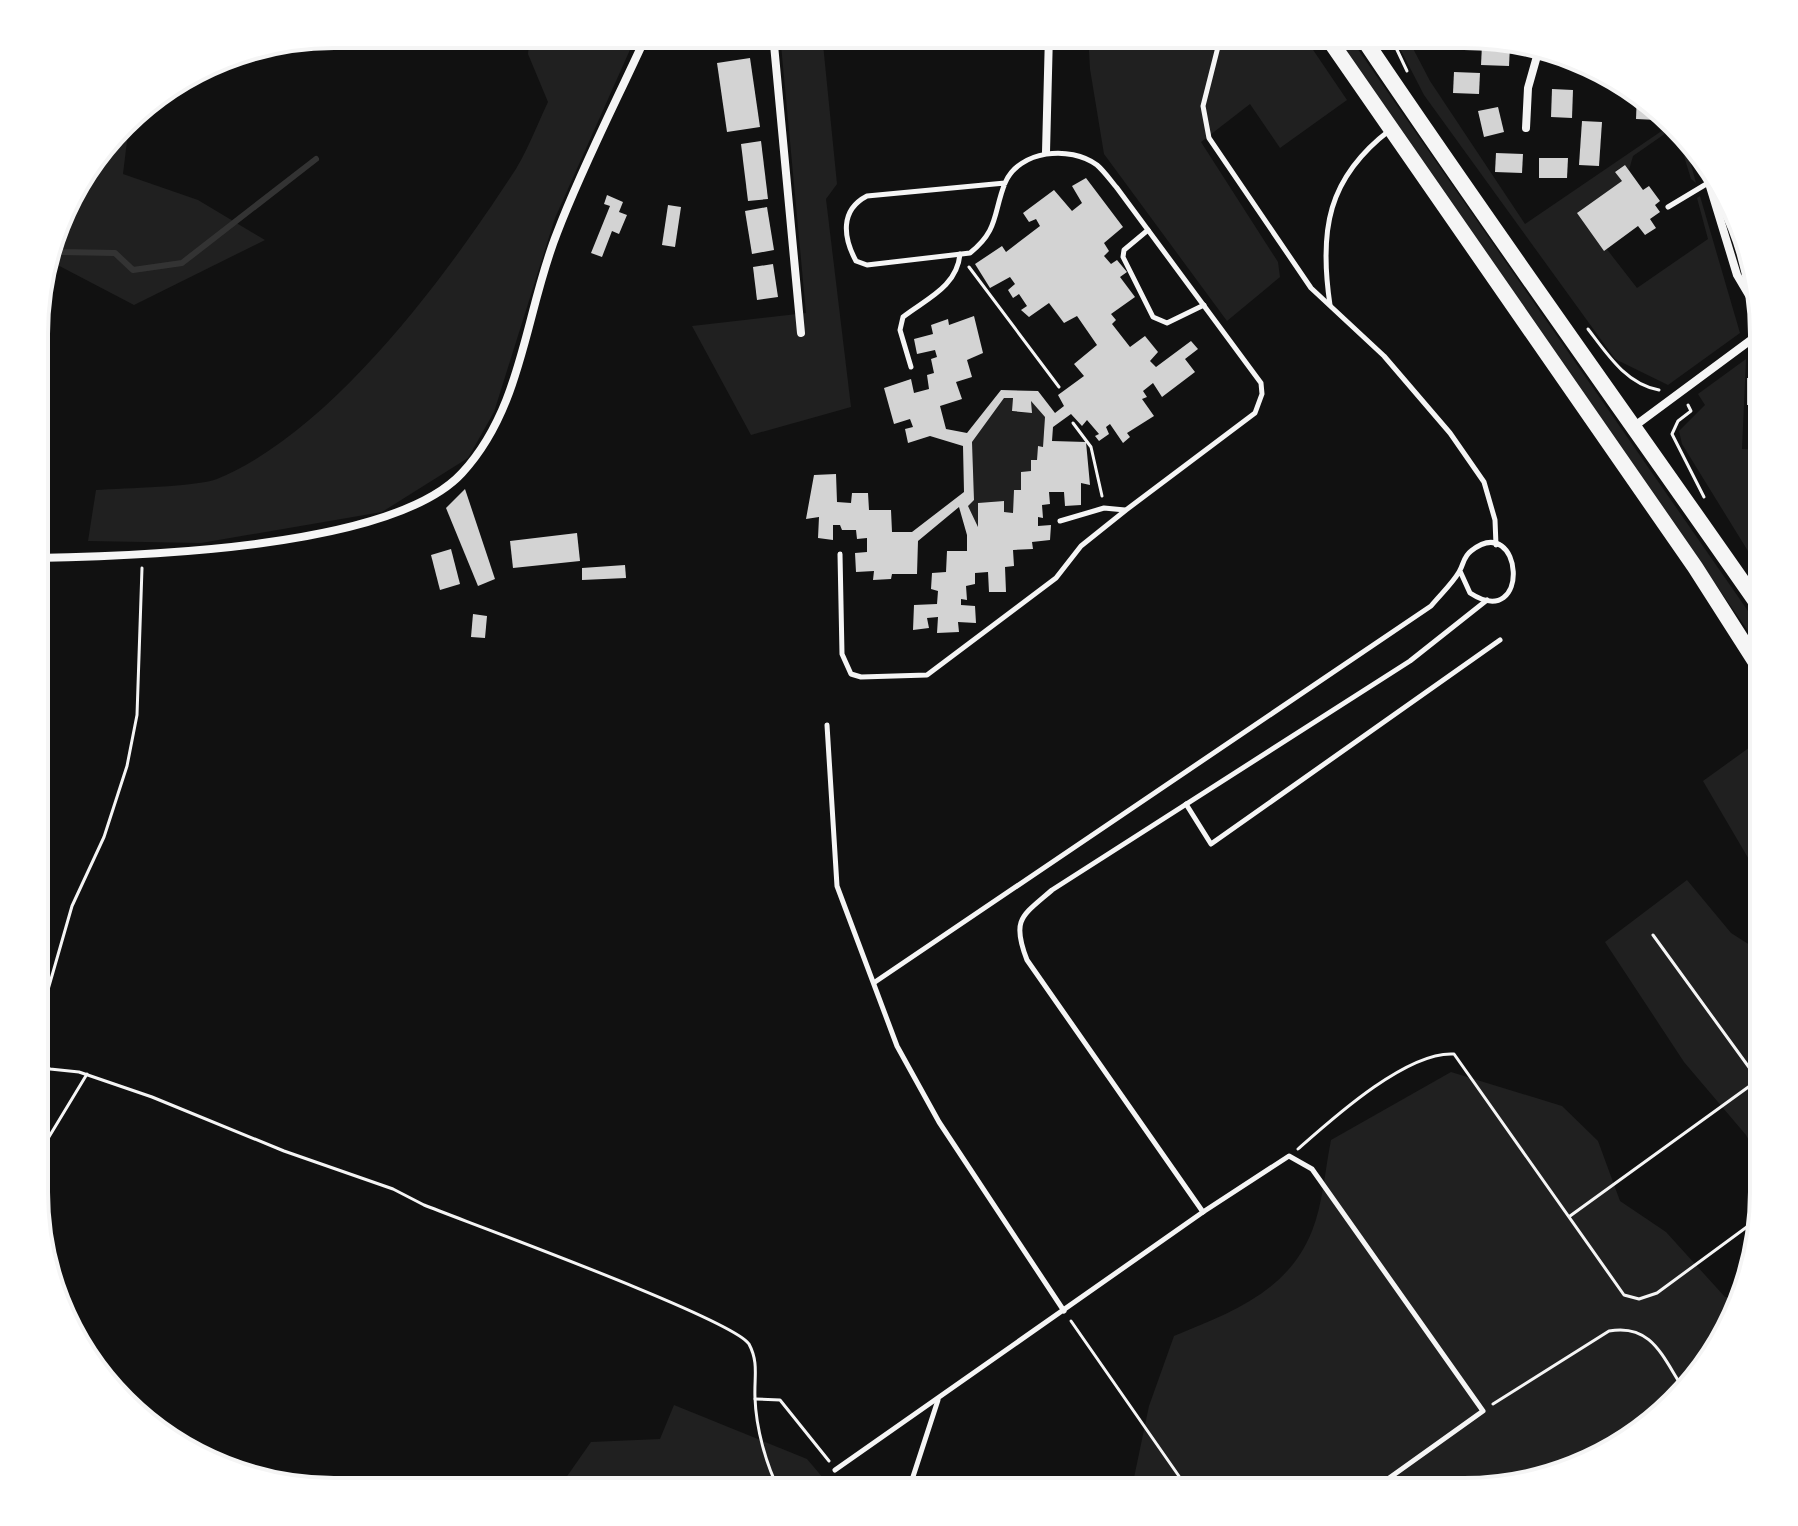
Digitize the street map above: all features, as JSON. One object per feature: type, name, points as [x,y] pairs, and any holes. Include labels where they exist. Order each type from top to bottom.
[{"type":"highway","points":[[1335,48],[1695,567],[1749,652]]},
{"type":"highway","points":[[1370,48],[1469,195],[1636,425],[1749,591]]},
{"type":"street","points":[[48,558],[143,556],[299,536],[385,518],[431,498],[460,475],[488,440],[494,426],[517,371],[556,234],[641,48]]},
{"type":"street","points":[[774,48],[801,333]]},
{"type":"street","points":[[1046,152],[1049,48]]},
{"type":"street","points":[[1526,128],[1528,88],[1537,58]]},
{"type":"street","points":[[1709,186],[1737,275],[1747,292]]},
{"type":"street","points":[[1636,425],[1749,341]]},
{"type":"lane","points":[[1218,48],[1203,106],[1209,138],[1311,288],[1384,356],[1450,433],[1484,482],[1495,520],[1496,545]]},
{"type":"lane","points":[[1330,306],[1323,258],[1326,224],[1334,197],[1365,149],[1392,128]]},
{"type":"lane","points":[[840,554],[842,654],[851,674],[861,677],[927,675],[1056,578],[1081,546],[1255,413],[1259,405],[1261,383],[1097,165],[1079,157],[1046,152],[1014,171],[1005,183],[996,222],[983,243],[970,253],[867,265],[856,261],[847,239],[847,213],[852,204],[867,196],[1005,183]]},
{"type":"lane","points":[[1668,207],[1707,183]]},
{"type":"lane","points":[[1148,230],[1124,250],[1123,257],[1153,317],[1167,323],[1204,305]]},
{"type":"lane","points":[[911,367],[900,330],[903,317],[930,301],[950,281],[959,264],[960,254]]},
{"type":"lane","points":[[1060,521],[1104,508],[1126,510]]},
{"type":"lane","points":[[875,982],[1356,659],[1431,606],[1460,571],[1467,554],[1475,548],[1496,545],[1512,557],[1515,579],[1501,597],[1487,600],[1410,661],[1052,890],[1024,914],[1018,935],[1027,960],[1203,1212]]},
{"type":"lane","points":[[1460,571],[1464,586],[1470,593],[1487,600]]},
{"type":"lane","points":[[1186,804],[1211,844],[1500,640]]},
{"type":"lane","points":[[827,725],[837,886],[897,1046],[939,1122],[1064,1311]]},
{"type":"lane","points":[[835,1470],[1203,1212],[1289,1156],[1312,1169],[1483,1411],[1389,1478]]},
{"type":"lane","points":[[913,1478],[938,1399]]},
{"type":"path","points":[[1396,48],[1410,78]]},
{"type":"path","points":[[960,254],[1059,387]]},
{"type":"path","points":[[1580,319],[1626,374],[1644,386],[1668,388]]},
{"type":"path","points":[[1688,405],[1691,411],[1678,421],[1672,434],[1702,489],[1707,507]]},
{"type":"path","points":[[1073,423],[1091,447],[1104,508]]},
{"type":"path","points":[[49,987],[72,906],[104,837],[127,766],[137,715],[143,556]]},
{"type":"path","points":[[1653,935],[1750,1069]]},
{"type":"path","points":[[1289,1156],[1333,1119],[1402,1070],[1440,1053],[1454,1054],[1624,1295],[1639,1299],[1657,1293],[1748,1226]]},
{"type":"path","points":[[49,1068],[82,1073],[393,1189],[424,1205],[667,1300],[747,1341],[757,1363],[755,1399],[762,1442],[773,1478]]},
{"type":"path","points":[[49,1134],[82,1073]]},
{"type":"path","points":[[1569,1217],[1750,1086]]},
{"type":"path","points":[[1064,1311],[1180,1478]]},
{"type":"path","points":[[1483,1411],[1609,1331],[1628,1328],[1647,1336],[1678,1382]]},
{"type":"path","points":[[755,1399],[780,1400],[835,1470]]},
{"type":"shaded area","points":[[529,48],[631,48],[555,218],[494,412],[468,458],[382,512],[201,543],[88,541],[96,490],[217,479],[260,457],[302,426],[382,349],[452,261],[521,160],[548,102],[528,54]]},
{"type":"shaded area","points":[[781,48],[823,48],[837,184],[826,199],[851,407],[751,435],[692,326],[806,313]]},
{"type":"shaded area","points":[[1089,48],[1312,48],[1347,100],[1280,148],[1250,104],[1201,142],[1278,262],[1280,277],[1227,321],[1104,154]]},
{"type":"shaded area","points":[[1343,48],[1357,48],[1749,613],[1749,633]]},
{"type":"shaded area","points":[[1400,48],[1413,48],[1430,81],[1525,224],[1664,130],[1667,133],[1633,156],[1629,170],[1625,165],[1615,171],[1622,181],[1578,212],[1637,288],[1708,239],[1697,198],[1700,196],[1740,333],[1668,385],[1615,359],[1424,95]]},
{"type":"shaded area","points":[[128,136],[123,174],[198,200],[265,240],[134,305],[57,265],[63,242],[86,191]]},
{"type":"shaded area","points":[[1682,148],[1689,158],[1696,183],[1691,179]]},
{"type":"shaded area","points":[[1746,359],[1742,449],[1749,449],[1749,553],[1682,444],[1679,431],[1705,405],[1698,394]]},
{"type":"shaded area","points":[[1004,398],[1013,398],[1012,412],[1032,413],[1031,401],[1045,417],[1043,447],[1038,446],[1037,460],[1031,460],[1031,471],[1021,472],[1021,490],[1014,491],[1013,513],[1004,512],[1003,501],[978,503],[978,527],[968,506],[974,500],[972,442]]},
{"type":"shaded area","points":[[1749,747],[1750,860],[1703,781]]},
{"type":"shaded area","points":[[1687,880],[1731,933],[1750,945],[1750,1142],[1684,1062],[1605,942]]},
{"type":"shaded area","points":[[1451,1072],[1562,1106],[1598,1141],[1620,1201],[1666,1232],[1729,1298],[1721,1318],[1702,1351],[1679,1381],[1638,1419],[1590,1449],[1520,1473],[1464,1478],[1134,1478],[1149,1406],[1174,1336],[1255,1298],[1288,1270],[1316,1221],[1331,1140]]},
{"type":"shaded area","points":[[674,1405],[807,1459],[823,1478],[566,1478],[591,1442],[660,1439]]},
{"type":"building","points":[[1482,49],[1510,51],[1509,66],[1481,65]]},
{"type":"building","points":[[750,58],[760,127],[727,132],[717,63]]},
{"type":"building","points":[[1454,72],[1480,73],[1479,94],[1453,93]]},
{"type":"building","points":[[1552,89],[1573,90],[1572,118],[1551,117]]},
{"type":"building","points":[[1637,106],[1654,120],[1636,119]]},
{"type":"building","points":[[1498,107],[1504,132],[1484,137],[1478,111]]},
{"type":"building","points":[[1582,121],[1602,122],[1599,166],[1579,165]]},
{"type":"building","points":[[761,141],[768,199],[748,201],[741,144]]},
{"type":"building","points":[[1496,153],[1523,154],[1522,173],[1495,172]]},
{"type":"building","points":[[1539,158],[1568,158],[1567,178],[1539,178]]},
{"type":"building","points":[[1625,165],[1643,190],[1649,186],[1660,201],[1655,205],[1660,212],[1650,219],[1656,228],[1645,235],[1638,226],[1604,251],[1577,213],[1622,181],[1615,172]]},
{"type":"building","points":[[1086,178],[1123,227],[1104,243],[1109,251],[1104,256],[1111,264],[1117,260],[1127,272],[1120,277],[1135,297],[1111,314],[1116,320],[1112,324],[1130,347],[1145,336],[1158,352],[1150,361],[1156,367],[1191,341],[1198,349],[1185,359],[1195,372],[1162,397],[1153,383],[1143,391],[1147,397],[1142,399],[1154,416],[1127,433],[1130,437],[1123,443],[1110,424],[1106,427],[1109,434],[1099,441],[1095,436],[1099,434],[1087,420],[1082,426],[1071,414],[1053,427],[1052,441],[1086,442],[1090,485],[1081,483],[1081,505],[1065,506],[1064,492],[1049,492],[1050,504],[1042,505],[1043,518],[1038,517],[1038,526],[1051,525],[1050,540],[1032,542],[1033,549],[1013,550],[1014,566],[1005,567],[1006,592],[989,592],[988,572],[975,573],[975,584],[966,586],[967,600],[961,599],[961,605],[975,606],[976,623],[958,622],[959,632],[937,633],[938,617],[927,618],[929,628],[913,630],[914,605],[937,604],[938,591],[931,589],[932,573],[946,572],[947,551],[967,551],[967,535],[959,507],[918,541],[917,574],[892,574],[891,579],[873,580],[874,571],[856,572],[855,553],[867,552],[867,538],[857,539],[856,530],[842,530],[840,525],[833,525],[833,540],[818,538],[819,517],[806,519],[814,475],[836,474],[837,502],[851,503],[852,493],[868,493],[869,510],[891,510],[892,532],[912,532],[964,492],[963,446],[930,436],[908,443],[905,429],[913,427],[910,419],[894,424],[884,388],[911,379],[914,393],[929,389],[927,375],[934,373],[931,359],[937,357],[935,350],[917,354],[914,339],[933,334],[931,325],[948,319],[949,325],[974,316],[983,353],[967,360],[972,377],[956,382],[962,399],[940,406],[946,429],[967,433],[1001,390],[1038,391],[1055,413],[1064,406],[1058,395],[1084,376],[1074,364],[1097,345],[1077,316],[1064,323],[1049,303],[1029,317],[1021,310],[1027,306],[1019,294],[1013,298],[1008,290],[1015,284],[1010,277],[990,288],[975,264],[1002,246],[1006,252],[1040,226],[1036,219],[1029,222],[1023,213],[1054,190],[1072,211],[1082,203],[1072,186]],"holes":[[[1004,398],[1013,398],[1012,411],[1032,413],[1031,401],[1045,417],[1043,447],[1038,446],[1037,460],[1031,460],[1031,471],[1021,472],[1021,490],[1014,490],[1013,513],[1004,512],[1004,501],[978,503],[978,527],[968,506],[974,500],[972,442]]]},
{"type":"building","points":[[607,195],[623,202],[619,212],[627,215],[619,234],[612,231],[602,257],[591,253],[610,206],[604,204]]},
{"type":"building","points":[[668,205],[681,207],[675,247],[662,245]]},
{"type":"building","points":[[767,207],[774,250],[752,254],[745,211]]},
{"type":"building","points":[[773,264],[778,297],[757,300],[753,267]]},
{"type":"building","points":[[1747,378],[1749,378],[1749,405]]},
{"type":"building","points":[[465,489],[495,579],[478,586],[446,508]]},
{"type":"building","points":[[577,533],[580,561],[513,568],[510,541]]},
{"type":"building","points":[[451,549],[460,584],[440,590],[431,555]]},
{"type":"building","points":[[625,565],[626,578],[582,580],[582,568]]},
{"type":"building","points":[[473,614],[487,616],[485,638],[471,637]]},
{"type":"waterway","points":[[61,251],[115,253],[133,270],[182,263],[316,159]]}]
